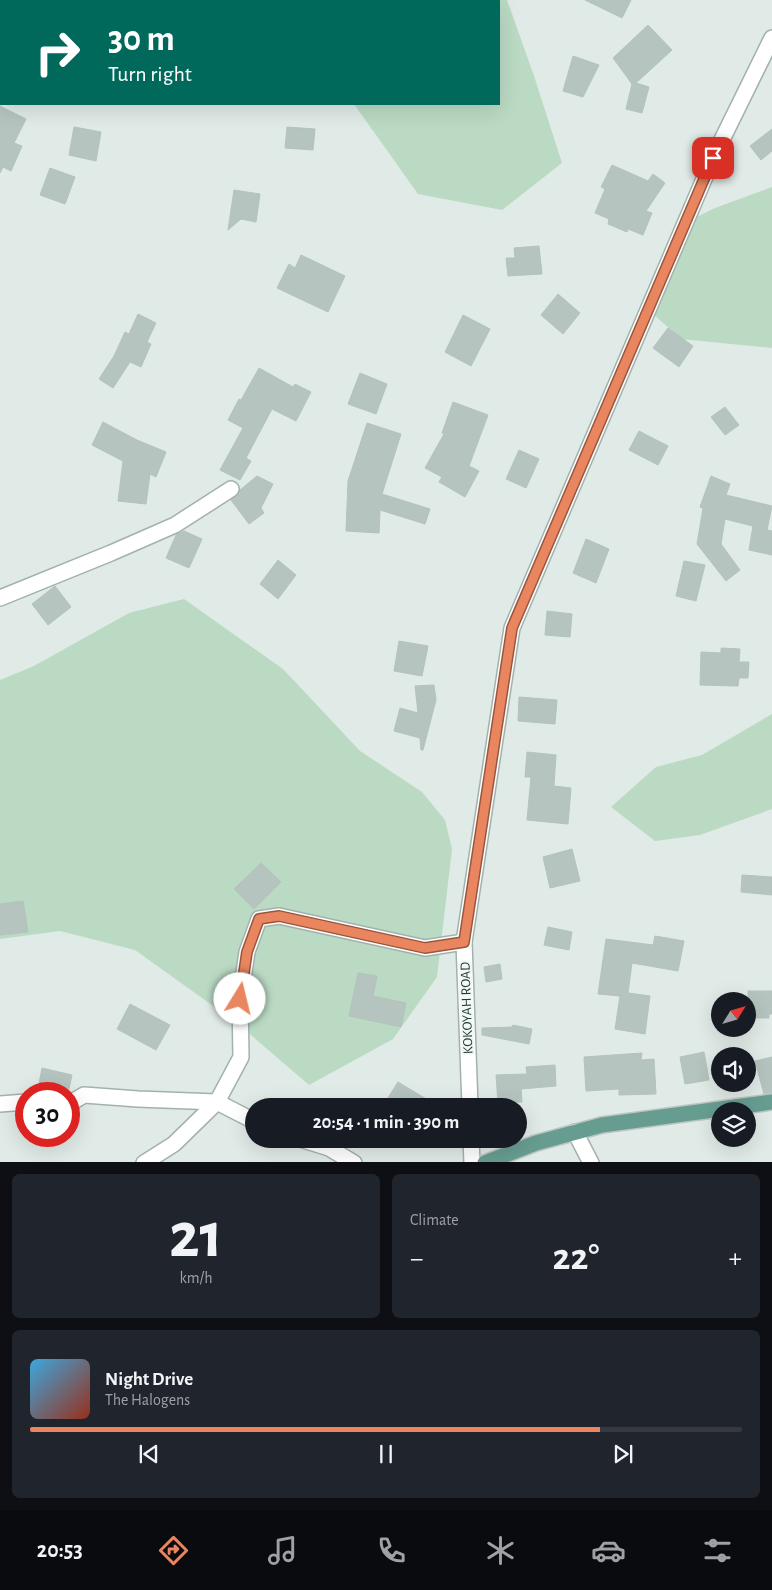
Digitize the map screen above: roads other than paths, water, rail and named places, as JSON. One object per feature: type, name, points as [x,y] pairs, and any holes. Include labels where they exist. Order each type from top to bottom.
[{"type":"main road","points":[[485,1162],[536,1143],[602,1125],[772,1102]]},
{"type":"street","name":"KOKOYAH ROAD","points":[[470,1098],[464,942],[512,628],[713,158],[772,38]]},
{"type":"street","points":[[0,598],[111,554],[175,525],[232,489]]},
{"type":"street","points":[[144,1162],[174,1144],[217,1102],[241,1057],[240,999],[247,952],[259,919],[279,916],[425,948],[464,942]]},
{"type":"street","points":[[80,1097],[84,1095],[217,1102],[245,1116]]},
{"type":"street","points":[[0,1104],[15,1103]]},
{"type":"street","points":[[575,1132],[591,1162]]},
{"type":"street","points":[[329,1148],[354,1162]]},
{"type":"street","points":[[471,1148],[472,1162]]}]
